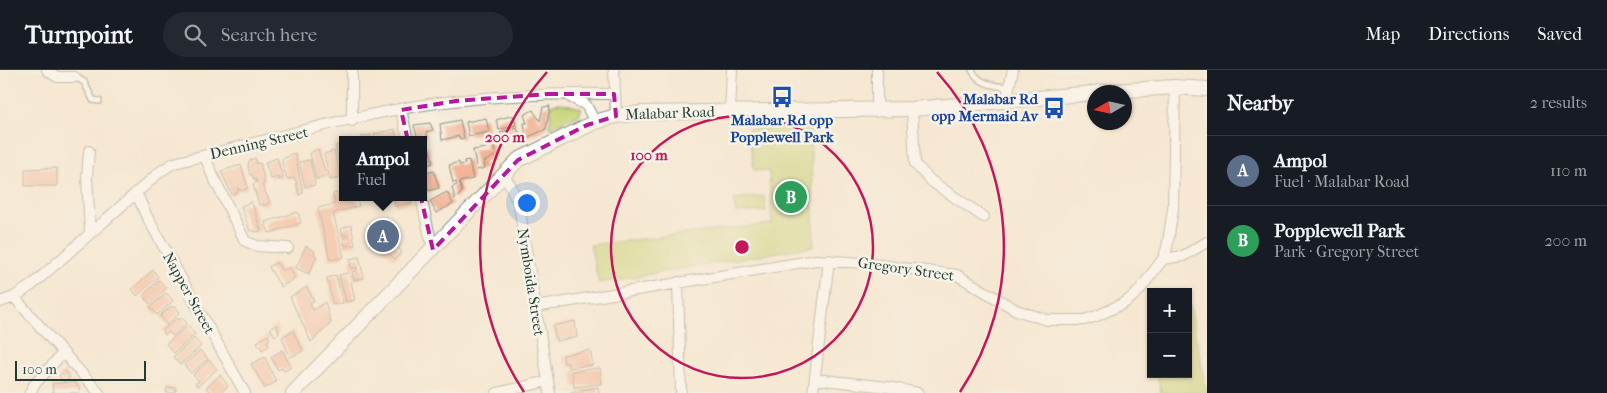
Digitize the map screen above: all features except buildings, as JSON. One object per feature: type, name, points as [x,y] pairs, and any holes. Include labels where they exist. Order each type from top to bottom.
[{"type":"main road","name":"Malabar Road","points":[[1132,90],[1175,87],[1207,90]]},
{"type":"main road","name":"Malabar Road","points":[[293,393],[518,160],[532,151],[595,122],[616,116],[641,113],[876,108],[912,109],[1007,94],[1087,93]]},
{"type":"street","points":[[47,70],[57,76],[75,77]]},
{"type":"street","points":[[352,70],[352,121]]},
{"type":"street","points":[[614,70],[616,116]]},
{"type":"street","points":[[730,111],[732,70]]},
{"type":"street","points":[[876,70],[876,108]]},
{"type":"street","points":[[1007,94],[1013,70]]},
{"type":"street","name":"Gregory Street","points":[[535,307],[678,282],[816,260],[829,260],[957,275],[1016,310],[1033,316],[1065,322],[1084,320],[1097,316],[1126,302],[1147,282],[1163,259],[1168,242],[1173,209],[1175,87]]},
{"type":"street","name":"Denning Street","points":[[0,302],[14,297],[32,285],[160,171],[174,163],[401,110],[456,101],[548,94],[614,94]]},
{"type":"street","name":"Denning Street","points":[[564,95],[586,104],[595,122]]},
{"type":"street","points":[[912,109],[915,164],[931,181],[984,217]]},
{"type":"street","points":[[401,110],[407,136]]},
{"type":"street","points":[[89,151],[87,177],[90,232]]},
{"type":"street","points":[[205,156],[210,172],[245,241],[257,246],[288,248]]},
{"type":"street","name":"Nymboida Street","points":[[502,176],[510,184],[519,206],[550,393]]},
{"type":"street","name":"Napper Street","points":[[136,192],[146,215],[245,393]]},
{"type":"street","points":[[422,201],[433,250]]},
{"type":"street","points":[[1163,259],[1183,256],[1207,242]]},
{"type":"street","points":[[813,393],[829,260]]},
{"type":"street","points":[[678,282],[682,393]]},
{"type":"street","points":[[14,297],[99,393]]},
{"type":"street","points":[[30,393],[34,385],[63,353]]},
{"type":"street","points":[[815,378],[888,387],[918,393]]},
{"type":"street","points":[[497,393],[548,381]]},
{"type":"lane","points":[[972,70],[974,76],[1007,94]]},
{"type":"lane","points":[[75,77],[84,82],[93,100],[99,101]]},
{"type":"highlighted area","points":[[548,94],[614,94],[616,116],[587,125],[518,160],[433,250],[401,110],[456,101]]},
{"type":"green space","points":[[561,103],[581,108],[581,111],[579,115],[549,128],[552,104]]},
{"type":"green space","points":[[810,128],[814,246],[599,283],[590,245],[772,224],[769,171],[754,170],[748,129]]},
{"type":"green space","points":[[764,196],[766,211],[736,213],[734,199]]},
{"type":"green space","points":[[1192,315],[1207,393],[1161,393],[1158,378],[1192,378]]},
{"type":"place","name":"Malabar Rd opp Popplewell Park","points":[[782,97]]},
{"type":"place","name":"Malabar Rd opp Mermaid Av","points":[[1054,108]]},
{"type":"place","name":"Popplewell Park","points":[[791,197]]},
{"type":"place","name":"Ampol","points":[[383,236]]}]
